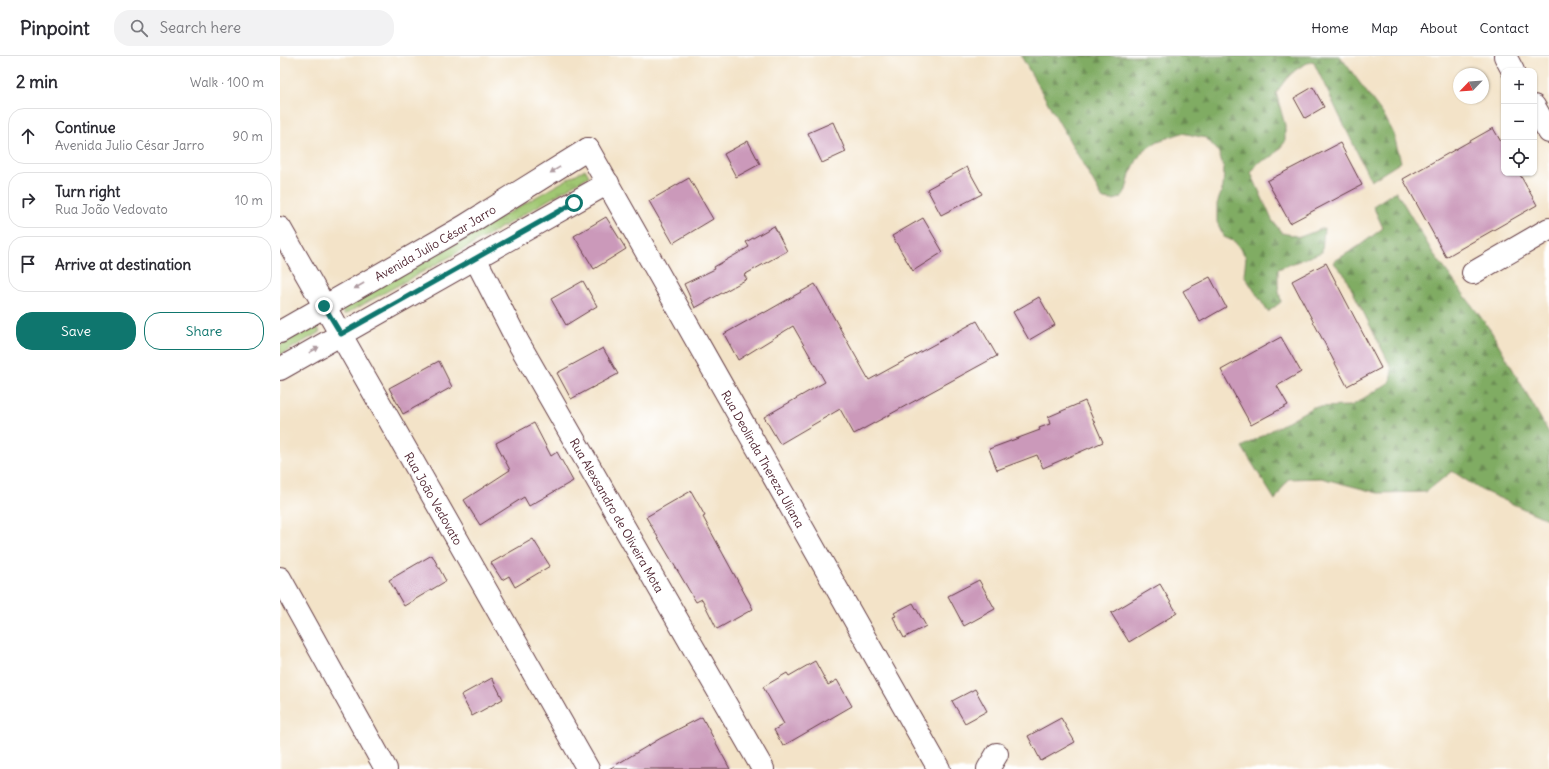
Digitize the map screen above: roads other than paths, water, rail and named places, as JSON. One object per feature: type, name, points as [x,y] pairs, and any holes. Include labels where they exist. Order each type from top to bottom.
[{"type":"street","points":[[1505,56],[1511,68]]},
{"type":"street","points":[[1537,111],[1549,132]]},
{"type":"street","name":"Rua Deolinda Thereza Uliana","points":[[588,149],[939,769]]},
{"type":"street","name":"Avenida Julio César Jarro","points":[[280,332],[463,227],[588,149]]},
{"type":"street","points":[[280,369],[608,183]]},
{"type":"street","name":"Rua João Vedovato","points":[[280,228],[588,769]]},
{"type":"street","points":[[1473,273],[1549,229]]},
{"type":"street","name":"Rua Alexsandro de Oliveira Mota","points":[[475,258],[518,342],[763,769]]},
{"type":"street","points":[[280,578],[386,769]]}]
